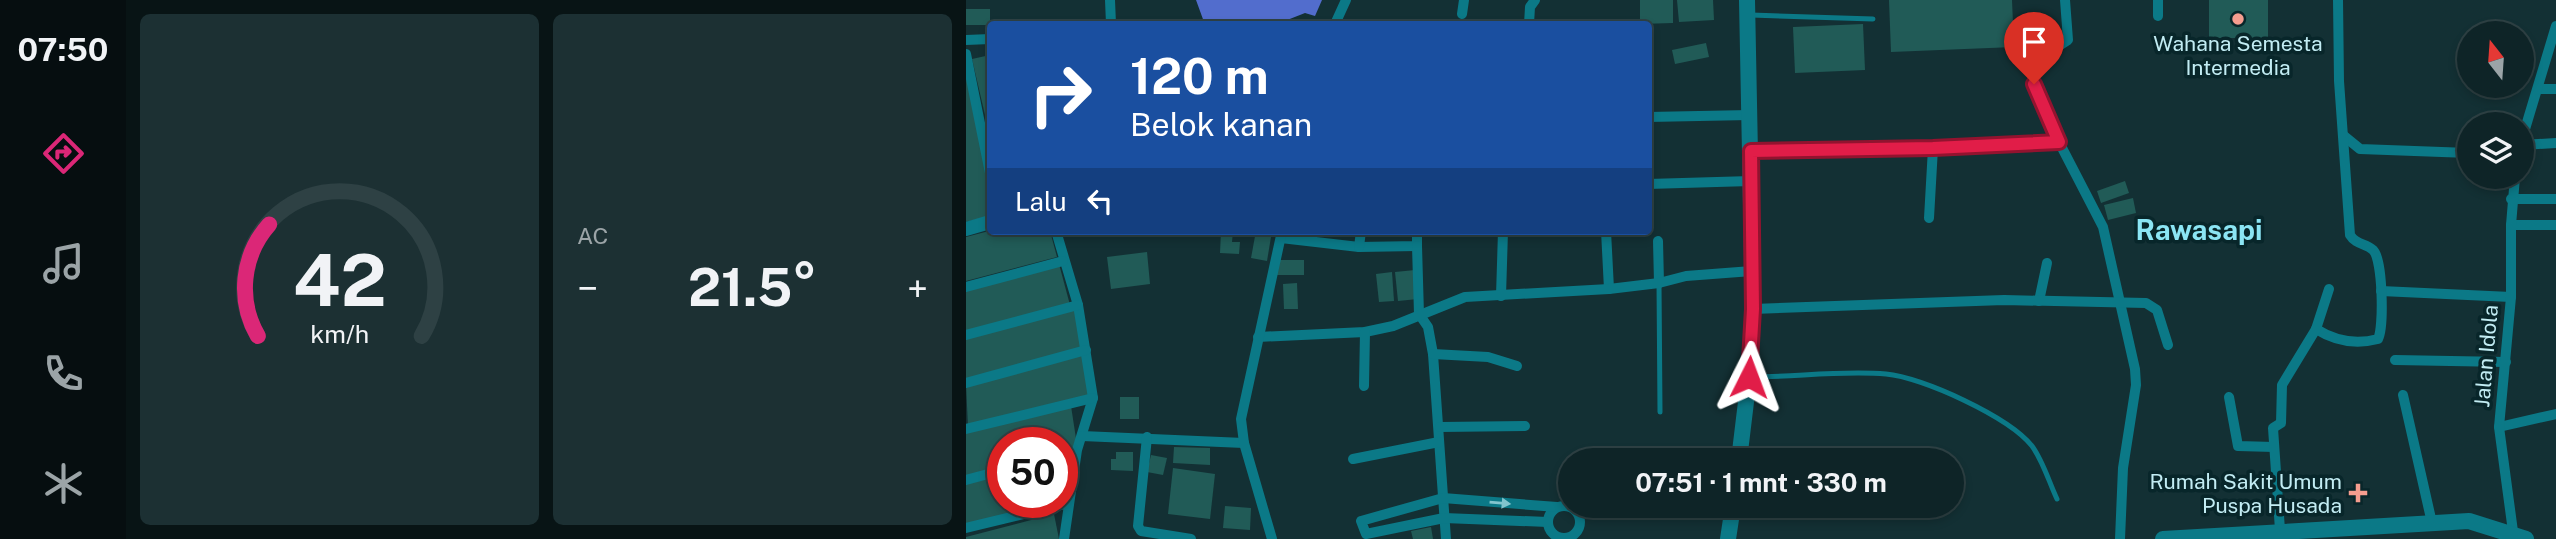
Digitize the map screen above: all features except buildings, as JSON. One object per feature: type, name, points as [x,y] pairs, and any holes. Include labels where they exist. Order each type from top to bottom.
[{"type":"main road","points":[[1740,448],[1749,377],[1753,309],[1748,8]]},
{"type":"main road","points":[[1728,539],[1731,518]]},
{"type":"main road","points":[[2163,539],[2280,530],[2382,533],[2432,523],[2469,521],[2518,538]]},
{"type":"street","points":[[1110,0],[1111,21]]},
{"type":"street","points":[[1336,21],[1346,0]]},
{"type":"street","points":[[1462,14],[1464,0]]},
{"type":"street","points":[[1529,21],[1530,7],[1535,0]]},
{"type":"street","points":[[2065,0],[2068,40],[2037,60],[2032,69],[2039,97],[2059,142],[2099,215],[2136,377],[2123,468],[2120,539]]},
{"type":"street","points":[[2158,0],[2158,16]]},
{"type":"street","points":[[2315,329],[2336,340],[2366,342],[2378,340],[2381,333],[2381,291],[2376,254],[2372,248],[2354,242],[2350,235],[2338,0]]},
{"type":"street","points":[[2531,112],[2556,26]]},
{"type":"street","points":[[966,40],[987,39]]},
{"type":"street","points":[[966,54],[987,158]]},
{"type":"street","points":[[2538,89],[2556,89]]},
{"type":"street","points":[[1652,117],[1750,115]]},
{"type":"street","points":[[2344,136],[2360,149],[2457,153]]},
{"type":"street","points":[[1751,151],[1933,148],[2059,142]]},
{"type":"street","points":[[2534,144],[2556,143]]},
{"type":"street","points":[[1929,218],[1933,148]]},
{"type":"street","points":[[1652,184],[1751,181]]},
{"type":"street","name":"Jalan Idola","points":[[2513,189],[2511,297],[2499,426],[2518,538]]},
{"type":"street","points":[[2511,199],[2556,199]]},
{"type":"street","points":[[966,229],[987,223]]},
{"type":"street","points":[[2511,225],[2556,225]]},
{"type":"street","points":[[1057,235],[1078,305],[1093,398],[1078,447]]},
{"type":"street","points":[[1272,539],[1244,443],[1241,419],[1282,235]]},
{"type":"street","points":[[1288,235],[1359,247],[1417,246]]},
{"type":"street","points":[[1359,247],[1360,235]]},
{"type":"street","points":[[1417,235],[1419,314],[1428,327],[1433,354],[1446,539]]},
{"type":"street","points":[[1501,296],[1503,235]]},
{"type":"street","points":[[1606,235],[1609,289]]},
{"type":"street","points":[[1658,241],[1659,284]]},
{"type":"street","points":[[966,287],[1063,261]]},
{"type":"street","points":[[2039,301],[2047,263]]},
{"type":"street","points":[[1258,337],[1365,331],[1393,326],[1465,298],[1609,289],[1659,284],[1686,276],[1752,271]]},
{"type":"street","points":[[2280,530],[2273,428],[2281,423],[2282,385],[2315,329],[2329,289]]},
{"type":"street","points":[[2381,291],[2511,297]]},
{"type":"street","points":[[1753,309],[2039,301],[2153,305],[2168,345]]},
{"type":"street","points":[[966,335],[1078,305]]},
{"type":"street","points":[[1364,386],[1365,331]]},
{"type":"street","points":[[966,383],[1086,350]]},
{"type":"street","points":[[1433,354],[1488,356],[1517,366]]},
{"type":"street","points":[[2395,360],[2505,362]]},
{"type":"street","points":[[2403,395],[2432,523]]},
{"type":"street","points":[[2229,397],[2238,446],[2274,447]]},
{"type":"street","points":[[966,429],[1093,398]]},
{"type":"street","points":[[2499,426],[2556,414]]},
{"type":"street","points":[[1440,427],[1525,426]]},
{"type":"street","points":[[1082,436],[1244,443]]},
{"type":"street","points":[[1147,437],[1138,526],[1141,531],[1191,539]]},
{"type":"street","points":[[1353,459],[1439,442]]},
{"type":"street","points":[[966,480],[987,474]]},
{"type":"street","points":[[1548,522],[1444,518],[1366,534],[1361,521],[1443,498],[1557,507]]},
{"type":"street","points":[[1557,507],[1550,513],[1548,522],[1549,530],[1559,538],[1580,536],[1579,518]]},
{"type":"street","points":[[966,528],[1007,518]]},
{"type":"street","points":[[1064,539],[1067,518]]},
{"type":"lane","points":[[1748,8],[1873,19]]},
{"type":"lane","points":[[1659,284],[1660,412]]},
{"type":"lane","points":[[1749,377],[1886,374],[1931,388],[1986,411],[2023,436],[2036,452],[2057,499]]},
{"type":"water","points":[[1196,0],[1322,0],[1315,16],[1305,13],[1285,21],[1204,21]]},
{"type":"place","name":"Wahana Semesta Intermedia","points":[[2238,19]]},
{"type":"place","name":"Rumah Sakit Umum Puspa Husada","points":[[2358,493]]},
{"type":"district","name":"Rawasapi","points":[[2199,229]]},
{"type":"route","points":[[1749,377],[1753,309],[1751,151],[1933,148],[2059,142],[2034,84]]}]
